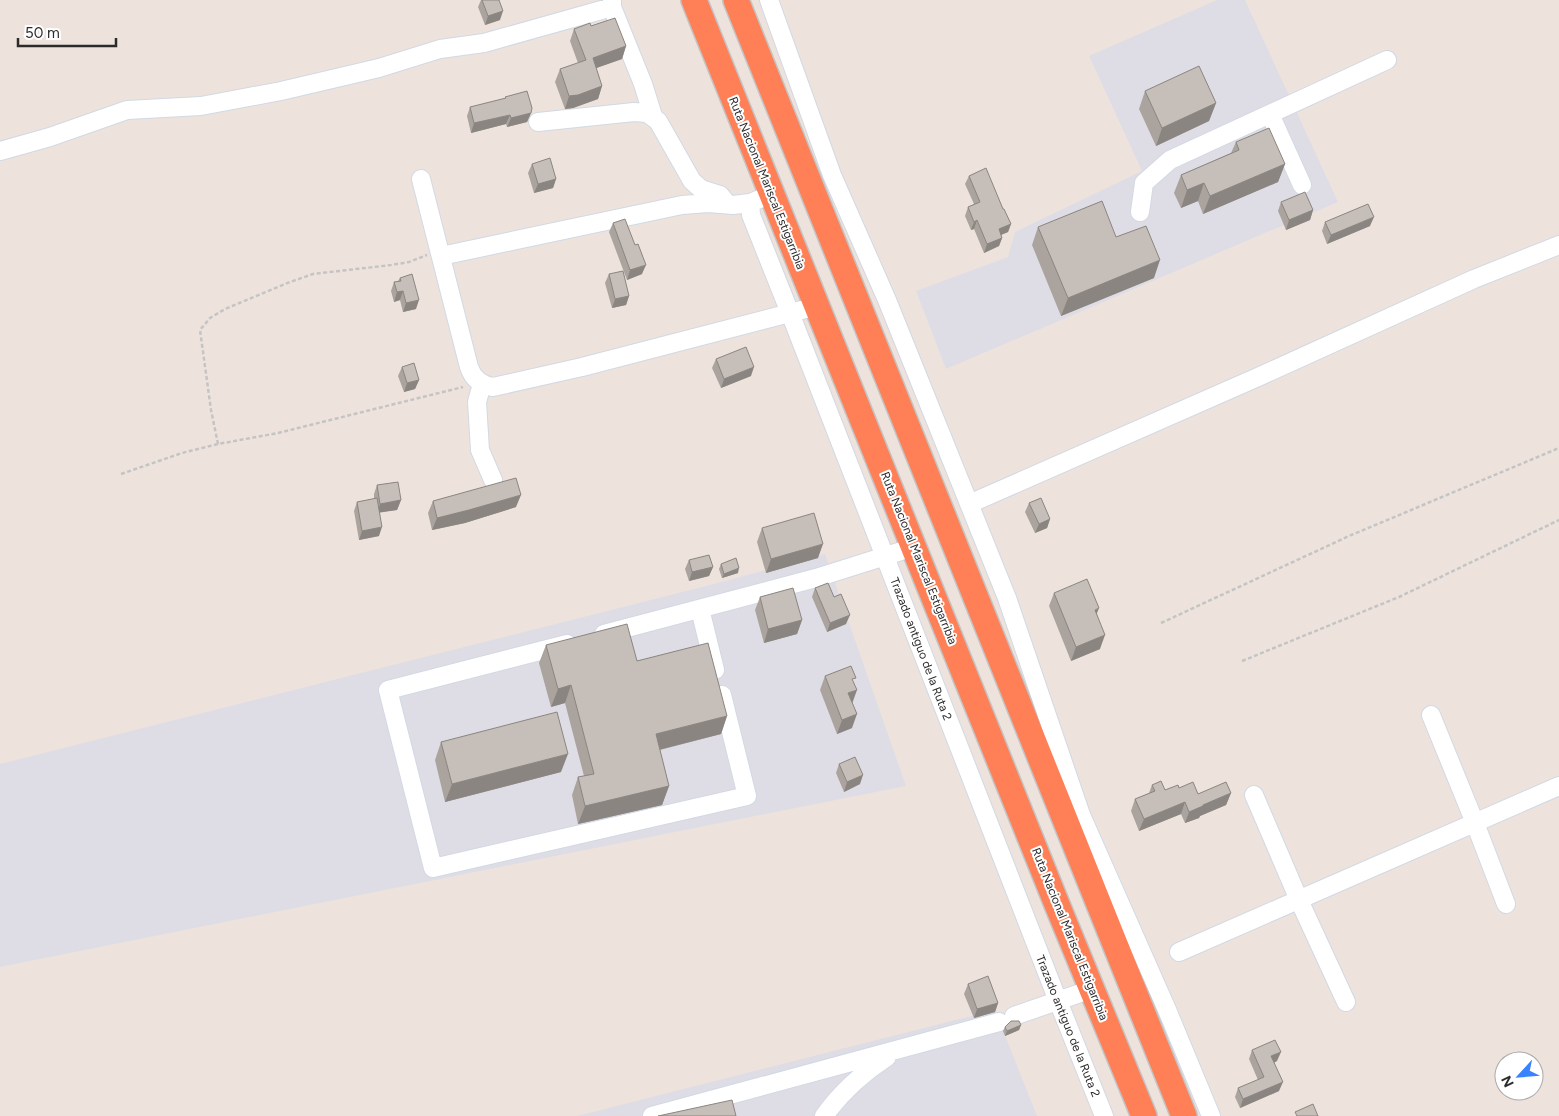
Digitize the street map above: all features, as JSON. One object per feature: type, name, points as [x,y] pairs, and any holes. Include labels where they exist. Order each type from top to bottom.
[{"type":"highway","name":"Ruta Nacional Mariscal Estigarribia","points":[[694,0],[761,198],[817,306],[1144,1116]]},
{"type":"highway","points":[[736,0],[1184,1116]]},
{"type":"street","points":[[769,0],[832,175],[887,300],[1007,598],[1081,815],[1168,1012],[1211,1116]]},
{"type":"street","points":[[0,151],[50,137],[127,110],[201,106],[281,91],[379,68],[440,49],[484,44],[612,3],[653,116],[658,121],[692,181],[702,189],[720,195],[726,204]]},
{"type":"street","points":[[1140,212],[1144,183],[1170,160],[1386,60]]},
{"type":"street","points":[[538,122],[634,112],[653,116]]},
{"type":"street","points":[[1270,114],[1302,185]]},
{"type":"street","points":[[422,178],[471,373],[481,383],[493,387],[582,367],[817,306]]},
{"type":"street","points":[[440,252],[676,206],[695,203],[733,206],[761,198]]},
{"type":"street","name":"Trazado antiguo de la Ruta 2","points":[[761,198],[751,215],[1104,1116]]},
{"type":"street","points":[[969,504],[1249,382],[1474,279],[1559,245]]},
{"type":"street","points":[[481,383],[477,402],[480,450],[493,480]]},
{"type":"street","points":[[700,609],[747,796],[433,868],[388,690],[816,578],[914,547]]},
{"type":"street","points":[[1431,715],[1506,904]]},
{"type":"street","points":[[1179,952],[1559,786]]},
{"type":"street","points":[[1254,795],[1298,900],[1346,1002]]},
{"type":"street","points":[[652,1116],[1007,1019],[1092,989]]},
{"type":"street","points":[[824,1116],[837,1098],[854,1081],[900,1048]]},
{"type":"path","points":[[218,444],[211,410],[200,330],[210,318],[226,309],[313,274],[409,262],[440,252]]},
{"type":"path","points":[[121,474],[182,453],[218,444],[278,434],[481,383]]},
{"type":"path","points":[[1161,623],[1349,536],[1559,448]]},
{"type":"path","points":[[1242,661],[1399,597],[1559,520]]},
{"type":"shaded area","points":[[1217,0],[1245,0],[1338,202],[946,369],[916,291],[1008,257],[1015,232],[1142,171],[1089,56]]},
{"type":"shaded area","points":[[825,554],[906,786],[0,967],[0,764],[710,585]]},
{"type":"shaded area","points":[[995,1010],[1037,1116],[577,1116]]},
{"type":"building","points":[[482,0],[499,0],[503,11],[488,16]]},
{"type":"building","points":[[615,18],[626,46],[593,58],[602,86],[578,95],[569,96],[560,69],[586,60],[574,29],[590,23],[591,26]]},
{"type":"building","points":[[1199,66],[1216,103],[1162,128],[1145,91]]},
{"type":"building","points":[[527,91],[532,108],[531,113],[511,118],[510,115],[474,123],[470,107]]},
{"type":"building","points":[[1269,128],[1285,164],[1210,196],[1204,183],[1187,190],[1181,175],[1239,150],[1236,142]]},
{"type":"building","points":[[550,158],[556,179],[538,184],[532,164]]},
{"type":"building","points":[[986,168],[1011,224],[999,229],[1002,238],[987,244],[977,220],[974,222],[968,207],[980,202],[969,176]]},
{"type":"building","points":[[1305,192],[1313,210],[1289,220],[1281,202]]},
{"type":"building","points":[[1102,201],[1116,237],[1146,226],[1160,260],[1068,298],[1038,227]]},
{"type":"building","points":[[1368,204],[1374,217],[1331,235],[1325,222]]},
{"type":"building","points":[[625,219],[635,245],[638,244],[646,265],[630,270],[613,223]]},
{"type":"building","points":[[623,271],[629,296],[615,299],[609,274]]},
{"type":"building","points":[[412,274],[419,300],[406,303],[403,291],[397,292],[394,282],[401,281],[400,278]]},
{"type":"building","points":[[746,347],[754,367],[724,379],[716,359]]},
{"type":"building","points":[[414,363],[419,380],[407,383],[402,367]]},
{"type":"building","points":[[516,478],[521,495],[437,518],[433,501]]},
{"type":"building","points":[[398,482],[401,500],[380,504],[377,485]]},
{"type":"building","points":[[377,498],[382,527],[362,531],[357,502]]},
{"type":"building","points":[[1041,498],[1050,519],[1039,524],[1029,503]]},
{"type":"building","points":[[814,513],[823,544],[771,559],[762,528]]},
{"type":"building","points":[[709,555],[713,567],[692,572],[689,560]]},
{"type":"building","points":[[736,558],[739,568],[724,574],[721,564]]},
{"type":"building","points":[[1087,579],[1099,608],[1095,610],[1105,635],[1076,647],[1054,593]]},
{"type":"building","points":[[828,583],[834,597],[841,594],[850,615],[830,623],[815,588]]},
{"type":"building","points":[[793,588],[802,620],[768,629],[760,597]]},
{"type":"building","points":[[627,624],[637,661],[708,643],[727,716],[656,734],[669,786],[585,806],[578,777],[594,774],[571,685],[558,689],[546,645]]},
{"type":"building","points":[[851,666],[856,678],[852,679],[857,690],[848,693],[857,714],[842,720],[825,676]]},
{"type":"building","points":[[557,712],[568,754],[452,784],[441,742]]},
{"type":"building","points":[[855,757],[863,775],[847,782],[839,764]]},
{"type":"building","points":[[1161,781],[1165,790],[1178,785],[1179,788],[1193,782],[1198,794],[1226,782],[1231,793],[1189,812],[1185,802],[1144,819],[1135,799],[1155,791],[1152,785]]},
{"type":"building","points":[[988,976],[998,1003],[977,1009],[968,984]]},
{"type":"building","points":[[1011,1021],[1019,1021],[1021,1025],[1007,1031],[1005,1027]]},
{"type":"building","points":[[1275,1040],[1281,1052],[1271,1056],[1283,1082],[1243,1099],[1238,1088],[1264,1077],[1252,1050]]},
{"type":"building","points":[[732,1100],[736,1116],[658,1116]]},
{"type":"building","points":[[1313,1104],[1318,1116],[1297,1116],[1295,1112]]}]
